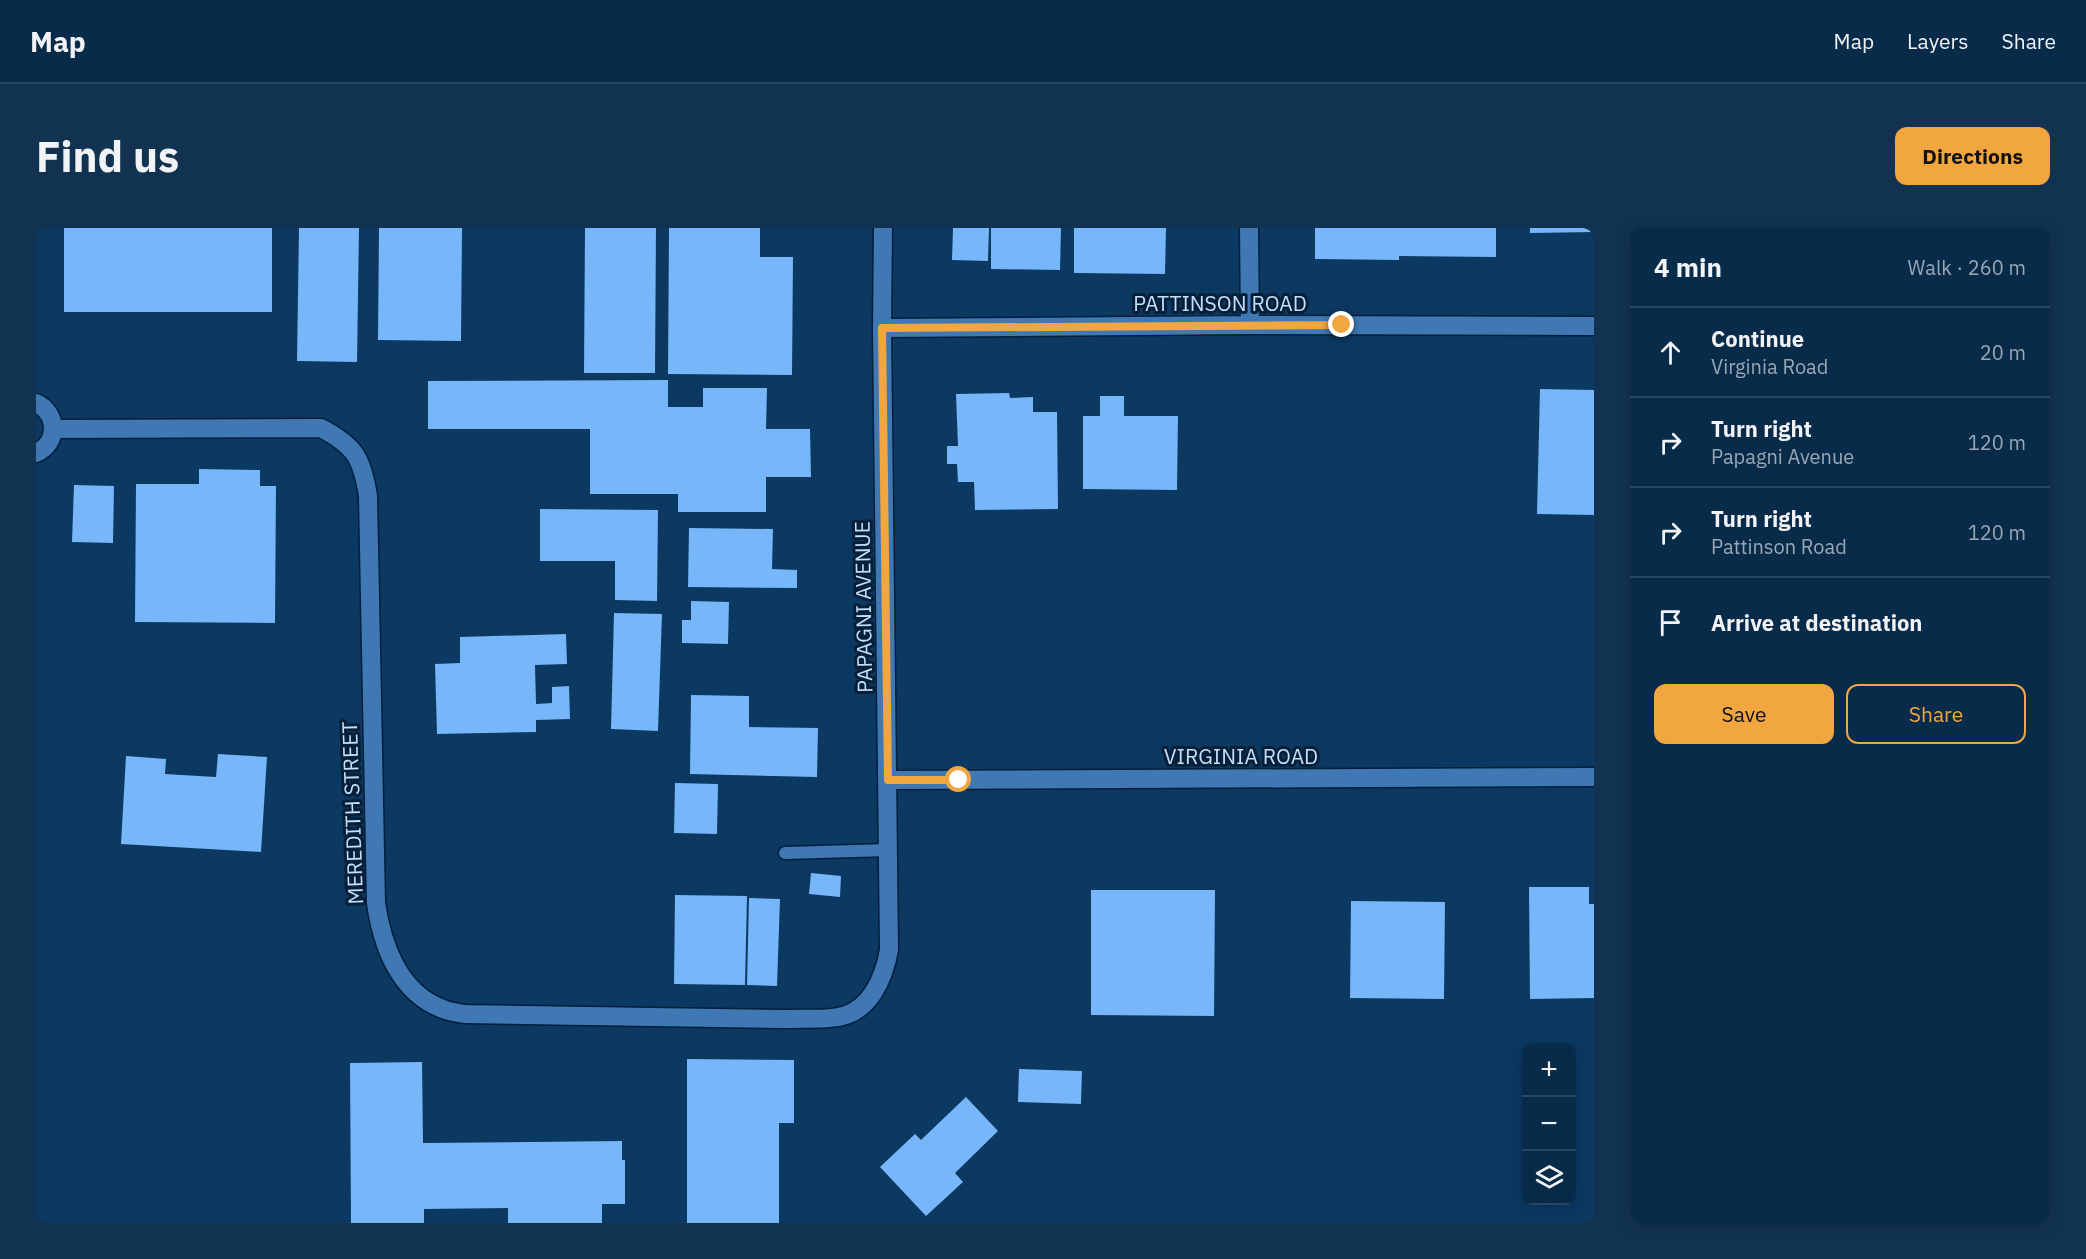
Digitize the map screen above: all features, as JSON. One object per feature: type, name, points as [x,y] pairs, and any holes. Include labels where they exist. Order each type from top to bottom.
[{"type":"street","name":"PAPAGNI AVENUE","points":[[880,984],[889,950],[882,328],[883,228]]},
{"type":"street","points":[[1249,228],[1250,325]]},
{"type":"street","name":"PATTINSON ROAD","points":[[882,328],[1250,325],[1594,326]]},
{"type":"street","points":[[36,403],[48,412],[53,429],[47,445],[36,453]]},
{"type":"street","name":"MEREDITH STREET","points":[[53,429],[321,428],[341,439],[354,452],[364,471],[368,496],[376,903],[380,929],[388,952],[416,993],[442,1009],[465,1014],[812,1018],[840,1017],[855,1011],[870,999],[880,984]]},
{"type":"street","name":"VIRGINIA ROAD","points":[[888,780],[1594,777]]},
{"type":"lane","points":[[785,854],[889,850]]},
{"type":"building","points":[[64,228],[272,228],[272,312],[64,312]]},
{"type":"building","points":[[299,228],[359,228],[357,362],[297,361]]},
{"type":"building","points":[[379,228],[462,228],[461,341],[378,340]]},
{"type":"building","points":[[585,228],[656,228],[655,373],[584,373]]},
{"type":"building","points":[[669,228],[760,228],[760,257],[793,257],[792,375],[668,374]]},
{"type":"building","points":[[953,228],[989,228],[988,261],[952,260]]},
{"type":"building","points":[[991,228],[1061,228],[1060,270],[991,269]]},
{"type":"building","points":[[1074,228],[1166,228],[1165,274],[1074,273]]},
{"type":"building","points":[[1315,228],[1496,228],[1496,257],[1399,256],[1399,260],[1315,259]]},
{"type":"building","points":[[1530,228],[1594,228],[1594,232],[1530,233]]},
{"type":"building","points":[[668,380],[668,407],[703,407],[703,388],[767,388],[766,429],[810,429],[811,477],[766,477],[766,512],[678,512],[678,494],[590,494],[590,429],[428,429],[428,381]]},
{"type":"building","points":[[1540,389],[1594,390],[1594,515],[1537,514]]},
{"type":"building","points":[[1009,393],[1010,398],[1033,397],[1033,412],[1057,412],[1058,509],[975,510],[974,482],[958,482],[957,464],[947,464],[947,446],[958,446],[956,394]]},
{"type":"building","points":[[1100,396],[1124,396],[1124,416],[1178,416],[1177,490],[1083,489],[1083,416],[1100,416]]},
{"type":"building","points":[[199,469],[260,470],[260,486],[276,486],[275,623],[135,622],[136,484],[199,484]]},
{"type":"building","points":[[74,485],[114,486],[113,543],[72,542]]},
{"type":"building","points":[[540,509],[658,510],[657,601],[615,600],[615,561],[540,561]]},
{"type":"building","points":[[689,528],[773,529],[772,569],[797,570],[797,588],[688,587]]},
{"type":"building","points":[[691,601],[729,602],[728,644],[682,643],[682,620],[691,620]]},
{"type":"building","points":[[614,613],[662,614],[658,731],[611,729]]},
{"type":"building","points":[[566,634],[567,664],[535,665],[536,704],[552,703],[552,687],[569,686],[570,719],[536,720],[536,732],[437,734],[435,664],[460,663],[460,637]]},
{"type":"building","points":[[691,695],[749,696],[749,727],[818,728],[817,777],[690,774]]},
{"type":"building","points":[[218,754],[267,757],[261,852],[121,844],[126,756],[166,759],[165,774],[216,777]]},
{"type":"building","points":[[675,783],[718,784],[717,834],[674,833]]},
{"type":"building","points":[[811,873],[841,876],[840,897],[809,894]]},
{"type":"building","points":[[1529,887],[1589,887],[1589,904],[1594,904],[1594,998],[1530,999]]},
{"type":"building","points":[[1091,890],[1215,890],[1214,1016],[1091,1015]]},
{"type":"building","points":[[675,895],[747,896],[745,985],[674,984]]},
{"type":"building","points":[[749,898],[780,899],[777,986],[747,985]]},
{"type":"building","points":[[1351,901],[1445,902],[1444,999],[1350,998]]},
{"type":"building","points":[[687,1059],[794,1060],[794,1123],[779,1123],[779,1223],[687,1223]]},
{"type":"building","points":[[422,1062],[423,1143],[622,1141],[622,1160],[625,1160],[625,1204],[602,1204],[602,1223],[508,1223],[508,1208],[424,1209],[424,1223],[351,1223],[350,1063]]},
{"type":"building","points":[[1019,1069],[1082,1071],[1081,1104],[1018,1102]]},
{"type":"building","points":[[966,1097],[998,1131],[955,1173],[963,1182],[926,1216],[880,1167],[915,1134],[921,1140]]},
{"type":"route","points":[[959,780],[888,780],[882,328],[1342,325]]}]
